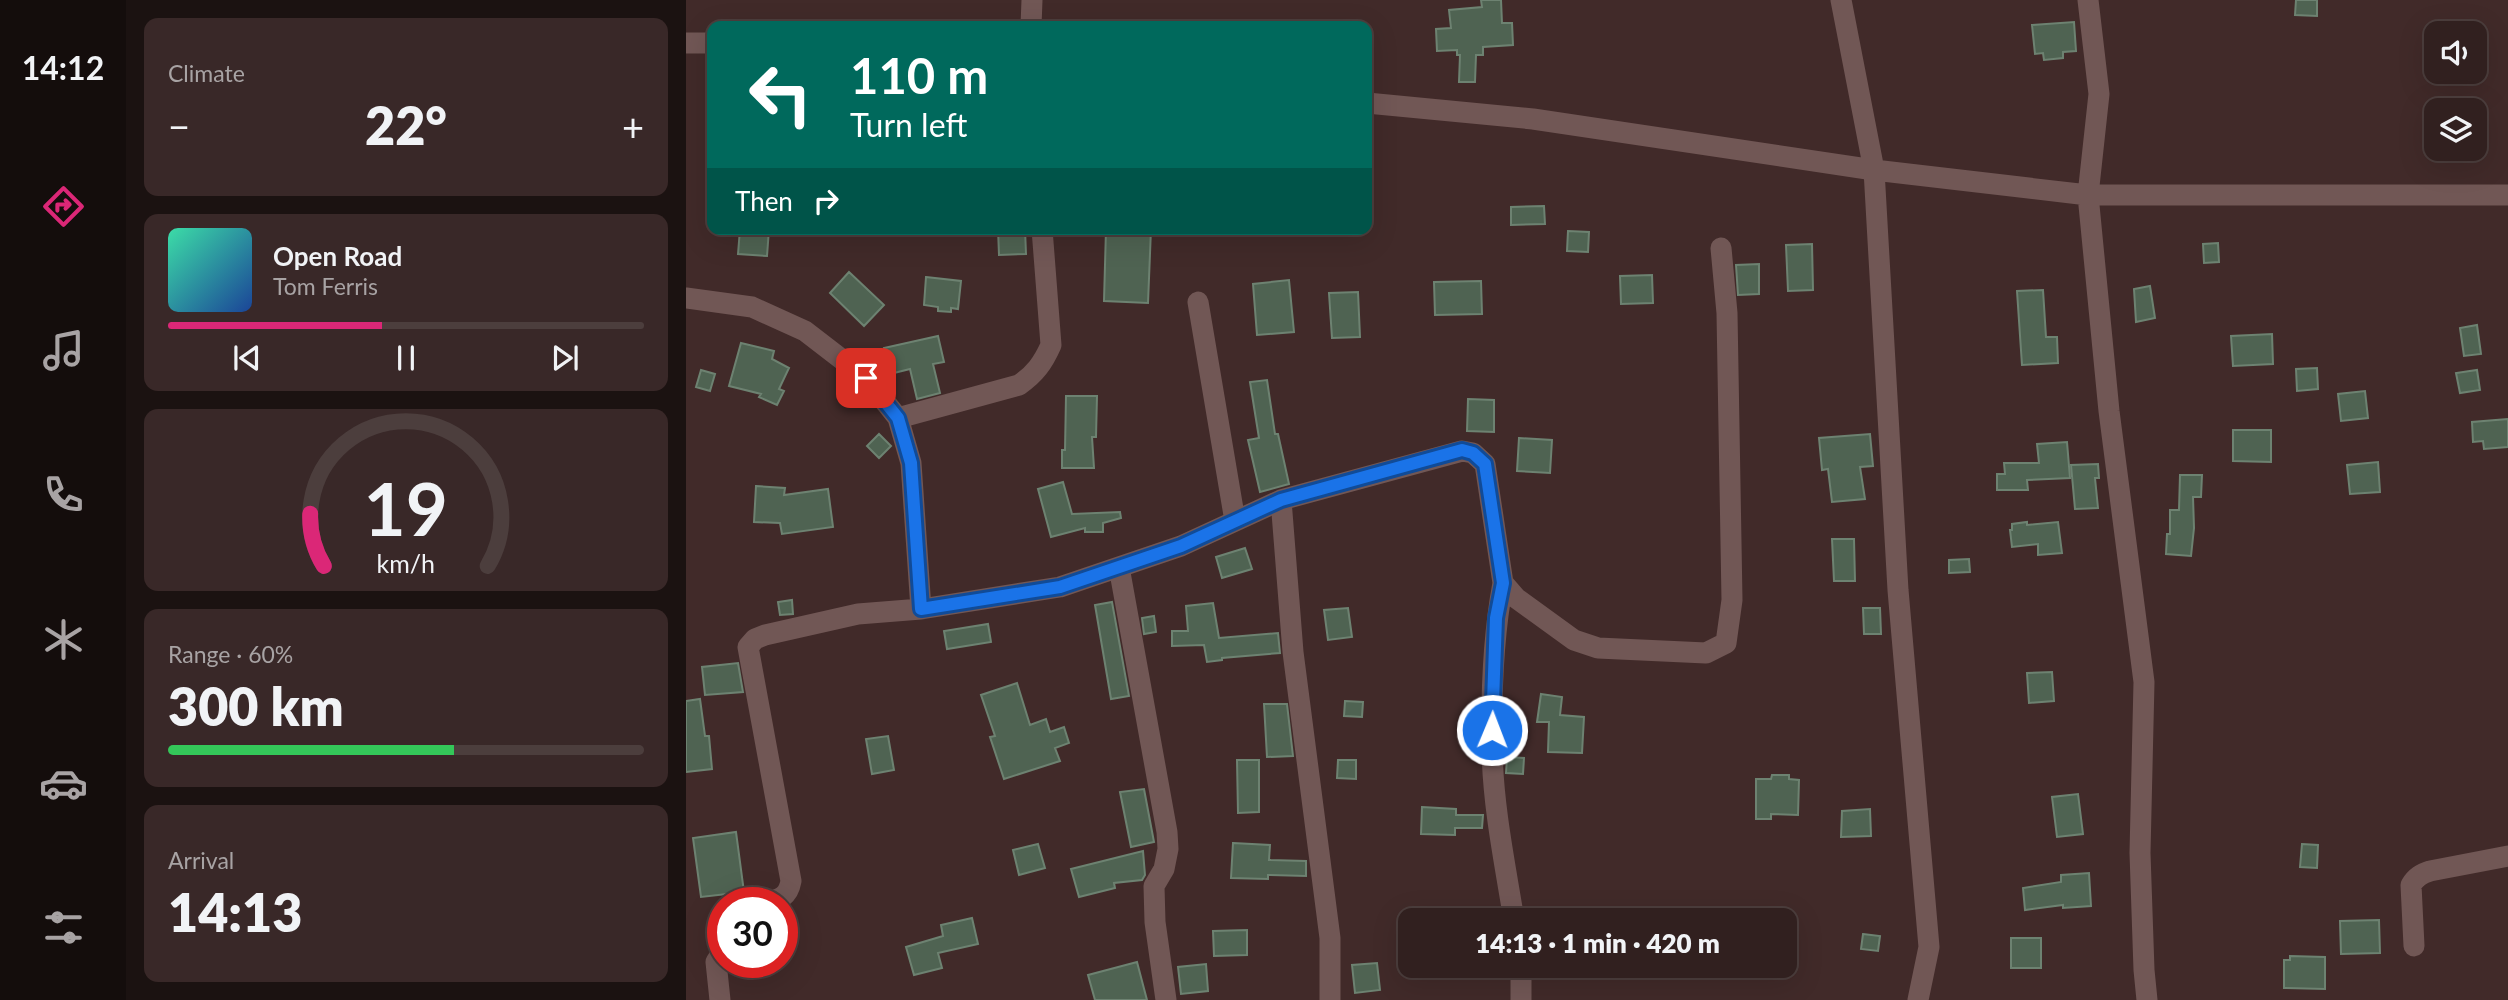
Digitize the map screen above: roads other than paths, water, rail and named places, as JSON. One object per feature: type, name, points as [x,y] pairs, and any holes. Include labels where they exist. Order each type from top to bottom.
[{"type":"street","points":[[1031,21],[1032,0]]},
{"type":"street","points":[[1841,0],[1874,170],[1898,590],[1928,947],[1918,1000]]},
{"type":"street","points":[[2088,0],[2099,94],[2088,195],[2109,411],[2144,682],[2140,853],[2147,1000]]},
{"type":"street","points":[[686,43],[707,43]]},
{"type":"street","points":[[1372,103],[1534,119],[1874,170],[2088,195],[2508,195]]},
{"type":"street","points":[[898,418],[1019,385],[1031,377],[1043,362],[1051,345],[1042,235]]},
{"type":"street","points":[[1503,583],[1516,598],[1574,640],[1598,648],[1706,653],[1726,643],[1732,600],[1727,313],[1721,248]]},
{"type":"street","points":[[686,298],[752,307],[805,331],[866,378],[898,418],[911,463],[921,609]]},
{"type":"street","points":[[1198,302],[1235,521]]},
{"type":"street","points":[[790,887],[791,881],[748,647],[755,639],[858,614],[921,609],[1060,587],[1181,546],[1281,500],[1462,450],[1473,453],[1485,464],[1503,583],[1496,618],[1492,750],[1497,812],[1512,908]]},
{"type":"street","points":[[1281,500],[1293,652],[1331,938],[1330,1000]]},
{"type":"street","points":[[1119,567],[1167,832],[1168,849],[1164,869],[1154,886],[1155,922],[1166,1000]]},
{"type":"street","points":[[2414,946],[2412,885],[2415,879],[2423,873],[2508,856]]},
{"type":"street","points":[[718,978],[720,1000]]},
{"type":"street","points":[[1521,978],[1521,1000]]}]
